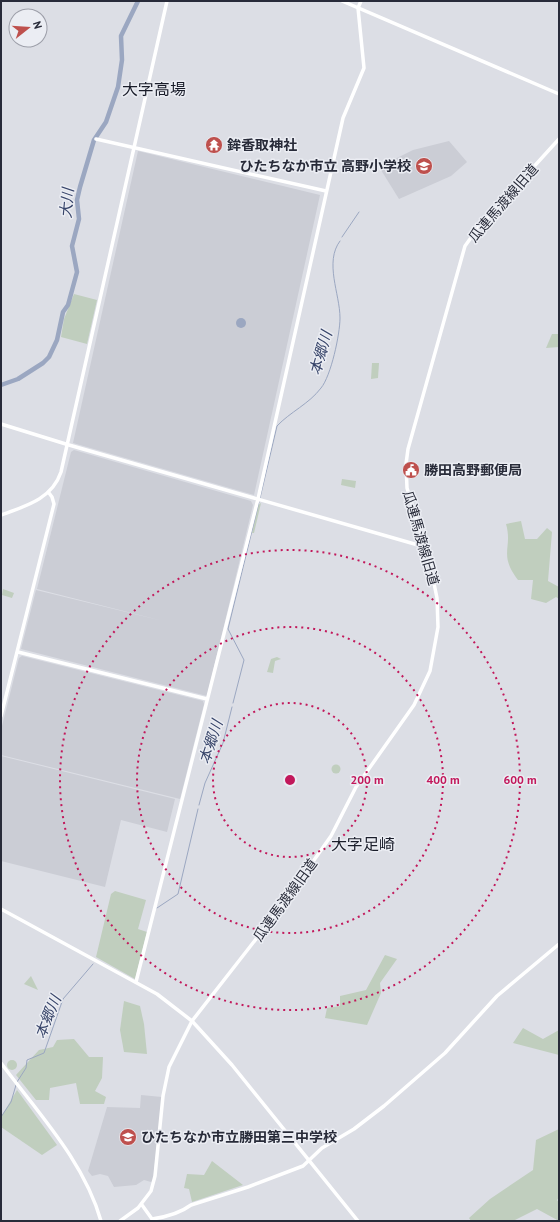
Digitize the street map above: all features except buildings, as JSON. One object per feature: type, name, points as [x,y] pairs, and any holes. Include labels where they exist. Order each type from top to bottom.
[{"type":"street","points":[[1,515],[33,503],[49,493],[60,477],[69,445],[167,1]]},
{"type":"street","points":[[342,1],[559,94]]},
{"type":"street","points":[[136,982],[258,499],[343,118],[364,68],[358,8],[360,1]]},
{"type":"street","points":[[96,139],[326,192]]},
{"type":"street","name":"瓜連馬渡線旧道","points":[[120,1221],[142,1205],[154,1184],[164,1096],[169,1067],[192,1021],[281,907],[319,854],[337,825],[358,783],[395,734],[422,690],[430,672],[433,659],[438,613],[436,584],[407,488],[406,464],[410,444],[465,246],[478,228],[559,139]]},
{"type":"street","points":[[1,424],[69,445],[425,547]]},
{"type":"street","points":[[1,716],[54,504],[49,493]]},
{"type":"street","points":[[18,652],[207,699]]},
{"type":"street","points":[[1,910],[166,999],[192,1021],[232,1065],[358,1221]]},
{"type":"street","points":[[142,1205],[152,1219],[166,1217],[183,1211],[190,1205],[300,1168],[308,1159],[322,1148],[354,1129],[384,1106],[451,1047],[497,996],[559,944]]},
{"type":"street","points":[[1,1063],[74,1160],[94,1197],[101,1221]]},
{"type":"shaded area","name":"ひたちなか市立 高野小学校","points":[[449,141],[467,162],[451,176],[399,199],[381,170],[389,162],[413,150]]},
{"type":"shaded area","points":[[138,151],[320,195],[254,495],[73,443]]},
{"type":"shaded area","points":[[74,450],[251,501],[253,505],[207,696],[21,649],[36,590],[163,621],[37,589],[71,452]]},
{"type":"shaded area","points":[[22,656],[203,701],[204,704],[180,799],[1,755],[1,730],[19,658]]},
{"type":"shaded area","points":[[1,756],[175,799],[167,832],[121,820],[105,887],[1,861]]},
{"type":"shaded area","name":"ひたちなか市立勝田第三中学校","points":[[141,1095],[162,1097],[153,1181],[151,1182],[144,1180],[136,1185],[114,1187],[108,1176],[100,1174],[92,1176],[88,1171],[107,1107],[140,1108]]},
{"type":"green space","points":[[74,294],[97,300],[87,344],[61,337],[64,319]]},
{"type":"green space","points":[[552,334],[559,334],[559,347],[546,348]]},
{"type":"green space","points":[[372,363],[379,363],[378,378],[371,379]]},
{"type":"green space","points":[[342,479],[356,481],[355,488],[341,485]]},
{"type":"green space","points":[[261,503],[254,533],[252,533],[258,505]]},
{"type":"green space","points":[[521,521],[525,539],[537,539],[547,528],[552,532],[548,581],[559,587],[559,599],[556,597],[546,603],[531,599],[533,580],[518,580],[512,571],[507,557],[508,532],[506,524]]},
{"type":"green space","points":[[3,589],[14,593],[12,598],[2,595]]},
{"type":"green space","points":[[277,657],[281,659],[275,661],[273,673],[267,672],[271,659]]},
{"type":"green space","points":[[334,765],[338,765],[340,769],[338,773],[334,773],[332,771],[332,767]]},
{"type":"green space","points":[[115,891],[146,900],[138,929],[147,932],[135,979],[96,957],[111,894]]},
{"type":"green space","points":[[385,955],[397,959],[380,983],[381,993],[367,1025],[325,1018],[327,1008],[340,1006],[340,996],[366,990]]},
{"type":"green space","points":[[31,976],[38,990],[24,984]]},
{"type":"green space","points":[[124,1001],[140,1006],[144,1024],[147,1054],[124,1052],[120,1030]]},
{"type":"green space","points":[[523,1028],[543,1039],[559,1030],[559,1055],[513,1043]]},
{"type":"green space","points":[[74,1039],[89,1057],[103,1057],[102,1078],[95,1091],[106,1097],[104,1104],[80,1104],[76,1083],[50,1088],[49,1100],[36,1100],[16,1075],[39,1050],[53,1047],[57,1040]]},
{"type":"green space","points":[[10,1060],[14,1060],[16,1061],[16,1069],[10,1070],[7,1067],[7,1063]]},
{"type":"green space","points":[[17,1090],[57,1145],[42,1155],[1,1127],[1,1117]]},
{"type":"green space","points":[[559,1129],[559,1197],[557,1200],[559,1203],[559,1221],[537,1209],[513,1221],[471,1221],[469,1218],[490,1199],[533,1170],[536,1140]]},
{"type":"green space","points":[[212,1161],[243,1185],[192,1202],[189,1189],[184,1188],[187,1174],[204,1175]]},
{"type":"water","points":[[241,318],[246,323],[241,328],[236,323]]},
{"type":"waterway","name":"大川","points":[[1,385],[18,379],[43,363],[49,357],[57,340],[63,312],[68,305],[77,272],[72,246],[79,219],[77,200],[80,187],[94,140],[106,122],[118,87],[122,60],[121,36],[138,1]]},
{"type":"waterway","name":"本郷川","points":[[342,237],[359,212]]},
{"type":"waterway","name":"本郷川","points":[[260,498],[277,426],[316,394],[325,382],[331,365],[337,344],[340,325],[333,268],[335,249],[340,241]]},
{"type":"waterway","name":"本郷川","points":[[233,703],[244,660],[228,629],[259,502]]},
{"type":"waterway","name":"本郷川","points":[[199,805],[205,783],[223,743],[232,707]]},
{"type":"waterway","name":"本郷川","points":[[157,908],[178,894],[198,809]]},
{"type":"waterway","name":"本郷川","points":[[17,1082],[26,1068],[27,1060],[44,1053],[63,999],[93,964]]},
{"type":"waterway","name":"本郷川","points":[[1,1117],[11,1102],[16,1085]]},
{"type":"place","name":"鉾香取神社","points":[[214,145]]},
{"type":"place","name":"ひたちなか市立 高野小学校","points":[[424,166]]},
{"type":"place","name":"勝田高野郵便局","points":[[411,470]]},
{"type":"place","name":"ひたちなか市立勝田第三中学校","points":[[128,1137]]},
{"type":"district","name":"大字高場","points":[[154,89]]},
{"type":"district","name":"大字足崎","points":[[363,844]]}]
